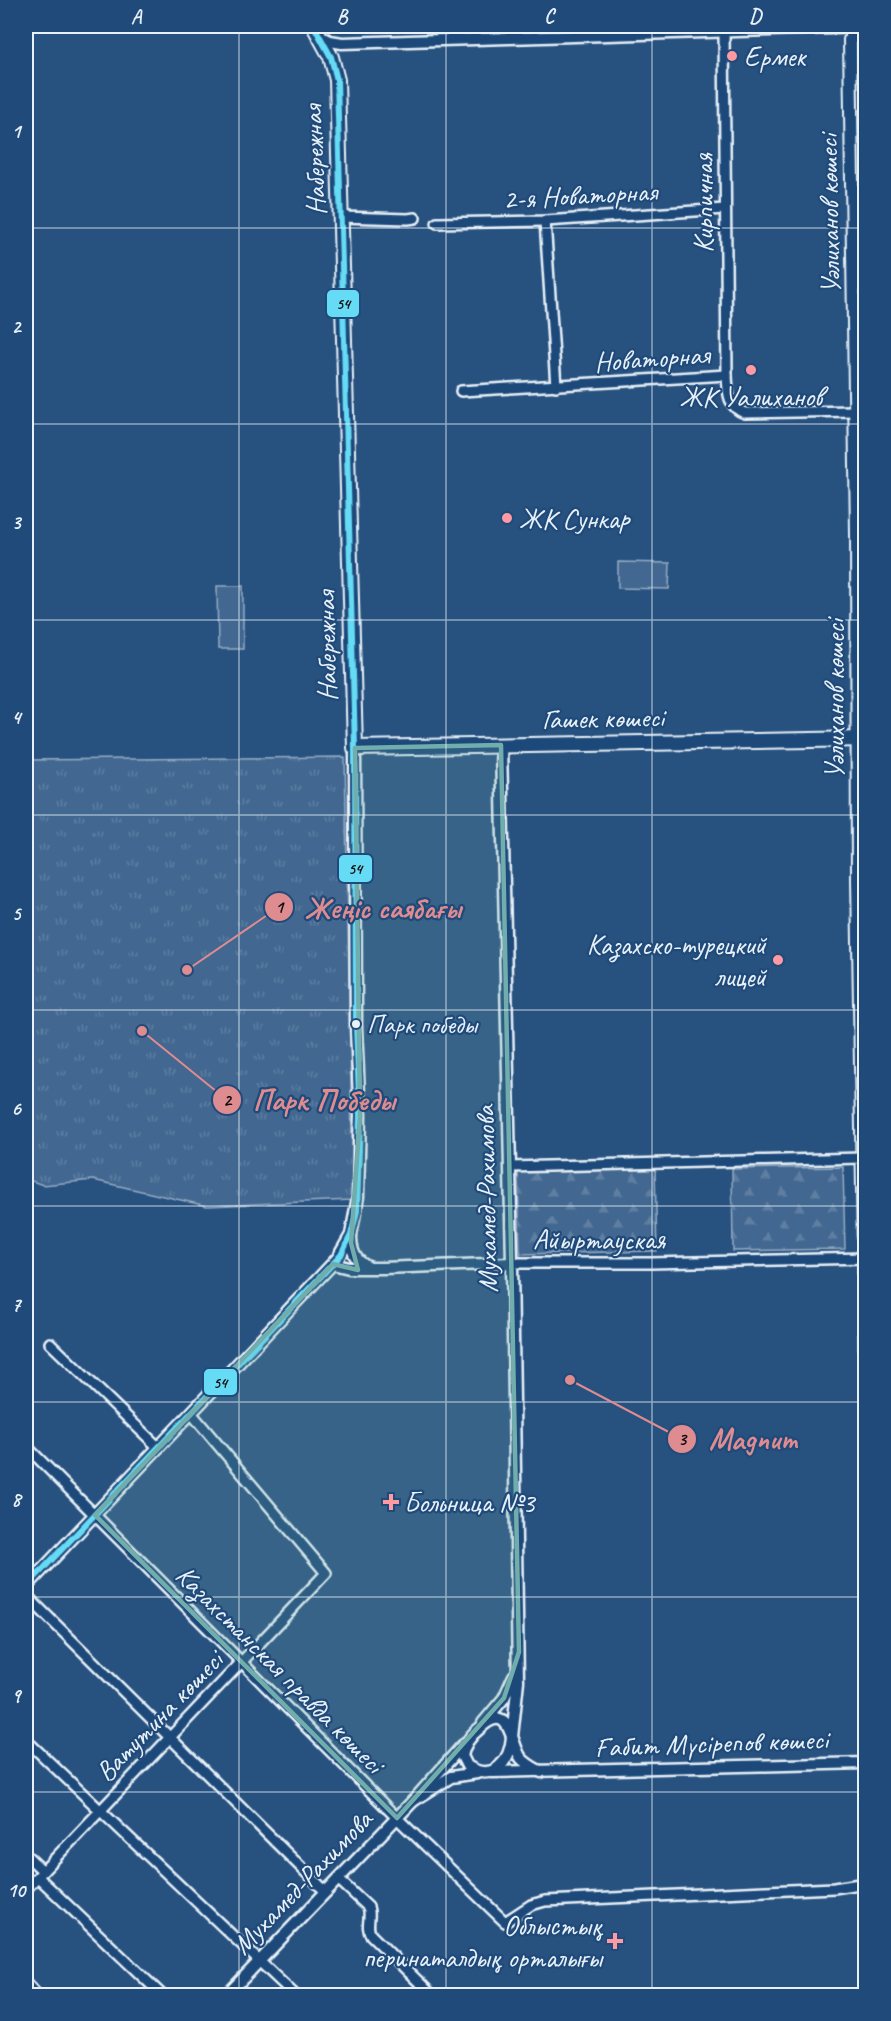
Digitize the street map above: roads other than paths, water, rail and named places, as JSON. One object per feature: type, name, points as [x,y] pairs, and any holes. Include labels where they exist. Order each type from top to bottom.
[{"type":"main road","name":"Уәлиханов көшесі","points":[[858,27],[850,40],[860,398],[855,411],[858,880],[863,1043],[862,1158],[866,1374]]},
{"type":"main road","name":"Набережная","points":[[317,31],[331,57],[337,81],[355,748]]},
{"type":"main road","name":"Гашек көшесі","points":[[355,748],[858,739]]},
{"type":"street","points":[[317,31],[332,42],[349,42],[858,27]]},
{"type":"street","name":"Кирпичная","points":[[724,31],[727,375]]},
{"type":"street","points":[[337,81],[338,50],[341,45],[349,42]]},
{"type":"street","name":"2-я Новаторная","points":[[437,223],[544,220],[725,209]]},
{"type":"street","points":[[341,217],[415,218]]},
{"type":"street","points":[[544,220],[556,386]]},
{"type":"street","name":"Новаторная","points":[[461,391],[727,375],[731,402],[736,409],[745,413],[855,411]]},
{"type":"street","name":"Мухамед-Рахимова","points":[[501,745],[519,1652]]},
{"type":"street","name":"Набережная","points":[[26,1587],[333,1264],[344,1251],[351,1235],[358,1197],[360,1116],[355,748]]},
{"type":"street","points":[[510,1167],[862,1158]]},
{"type":"street","points":[[351,1235],[353,1253],[359,1262],[368,1268]]},
{"type":"street","name":"Айыртауская","points":[[333,1264],[349,1268],[368,1268],[512,1263],[621,1264],[865,1258]]},
{"type":"street","points":[[50,1343],[159,1448]]},
{"type":"street","name":"Ватутина көшесі","points":[[26,1889],[326,1573],[192,1414]]},
{"type":"street","name":"Казахстанская правда көшесі","points":[[26,1446],[397,1818],[506,1922],[531,1905],[545,1901],[834,1888],[866,1883]]},
{"type":"street","points":[[26,1595],[326,1892]]},
{"type":"street","points":[[413,1802],[504,1698],[513,1680],[519,1652]]},
{"type":"street","points":[[519,1652],[512,1737],[507,1760],[499,1767],[485,1772],[470,1769],[462,1760],[463,1748],[473,1734],[484,1724],[497,1720],[507,1723],[512,1737],[522,1759],[541,1772]]},
{"type":"street","points":[[26,1740],[296,1995]]},
{"type":"street","name":"Ғабит Мүсірепов көшесі","points":[[413,1802],[451,1777],[485,1772],[866,1763]]},
{"type":"street","name":"Мухамед-Рахимова","points":[[226,1995],[413,1802]]},
{"type":"street","points":[[26,1855],[40,1874],[163,1995]]},
{"type":"street","points":[[338,1879],[368,1906],[370,1911],[367,1928],[371,1935],[433,1995]]},
{"type":"street","points":[[26,1983],[38,1995]]},
{"type":"place","name":"Ермек","points":[[732,56]]},
{"type":"place","name":"ЖК Уалиханов","points":[[751,370]]},
{"type":"place","name":"ЖК Сункар","points":[[507,518]]},
{"type":"place","name":"Казахско-турецкий лицей","points":[[778,960]]},
{"type":"place","name":"Жеңіс саябағы","points":[[187,970]]},
{"type":"place","name":"Парк победы","points":[[356,1024]]},
{"type":"place","name":"Парк Победы","points":[[142,1031]]},
{"type":"place","name":"Magnum","points":[[570,1380]]},
{"type":"place","name":"Больница №3","points":[[391,1502]]},
{"type":"place","name":"Облыстық перинаталдық орталығы","points":[[615,1941]]}]
